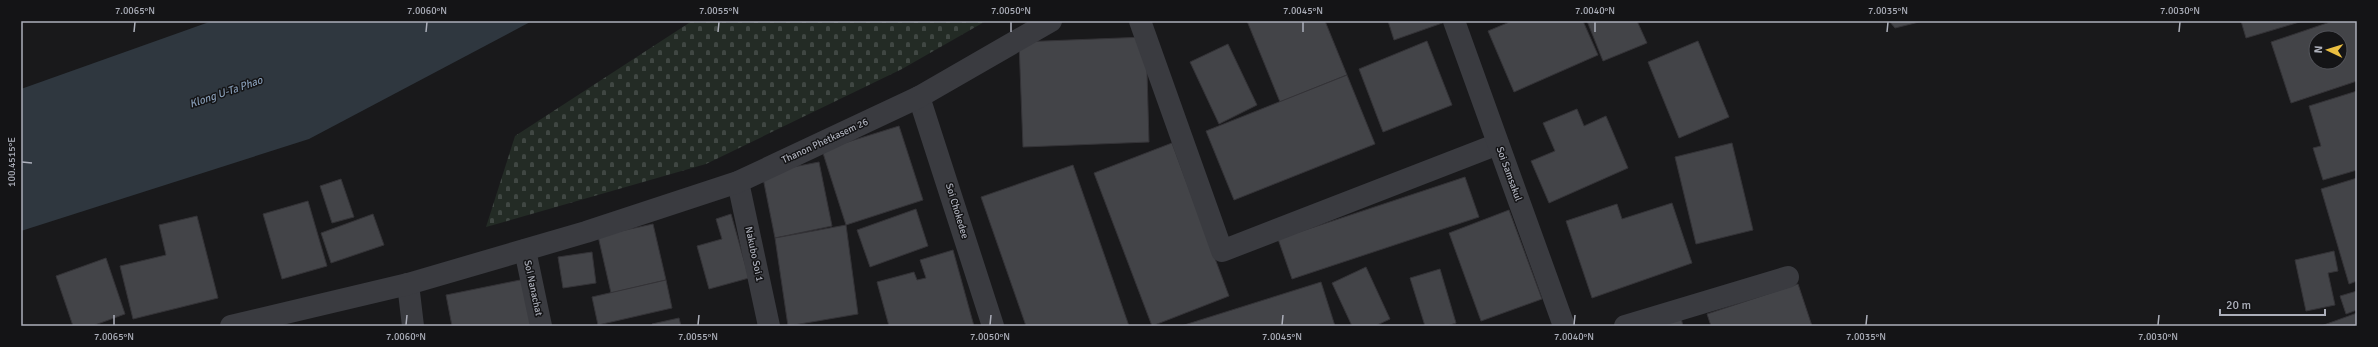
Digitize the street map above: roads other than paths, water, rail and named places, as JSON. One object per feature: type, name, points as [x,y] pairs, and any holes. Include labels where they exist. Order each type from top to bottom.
[{"type":"street","name":"Thanon Phetkasem 26","points":[[231,326],[408,284],[586,232],[738,182],[919,97],[1051,21]]},
{"type":"street","points":[[1140,21],[1222,251],[1498,144]]},
{"type":"street","name":"Soi Samsakul","points":[[1454,21],[1564,326]]},
{"type":"street","name":"Soi Chokedee","points":[[919,97],[993,326]]},
{"type":"street","name":"Nakubo Soi 1","points":[[738,182],[769,326]]},
{"type":"street","name":"Soi Nanachat","points":[[525,250],[541,326]]},
{"type":"street","points":[[1625,326],[1788,277]]},
{"type":"street","points":[[408,284],[413,326]]},
{"type":"water","name":"Klong U-Ta Phao","points":[[212,21],[532,21],[309,139],[21,231],[21,89]]}]
